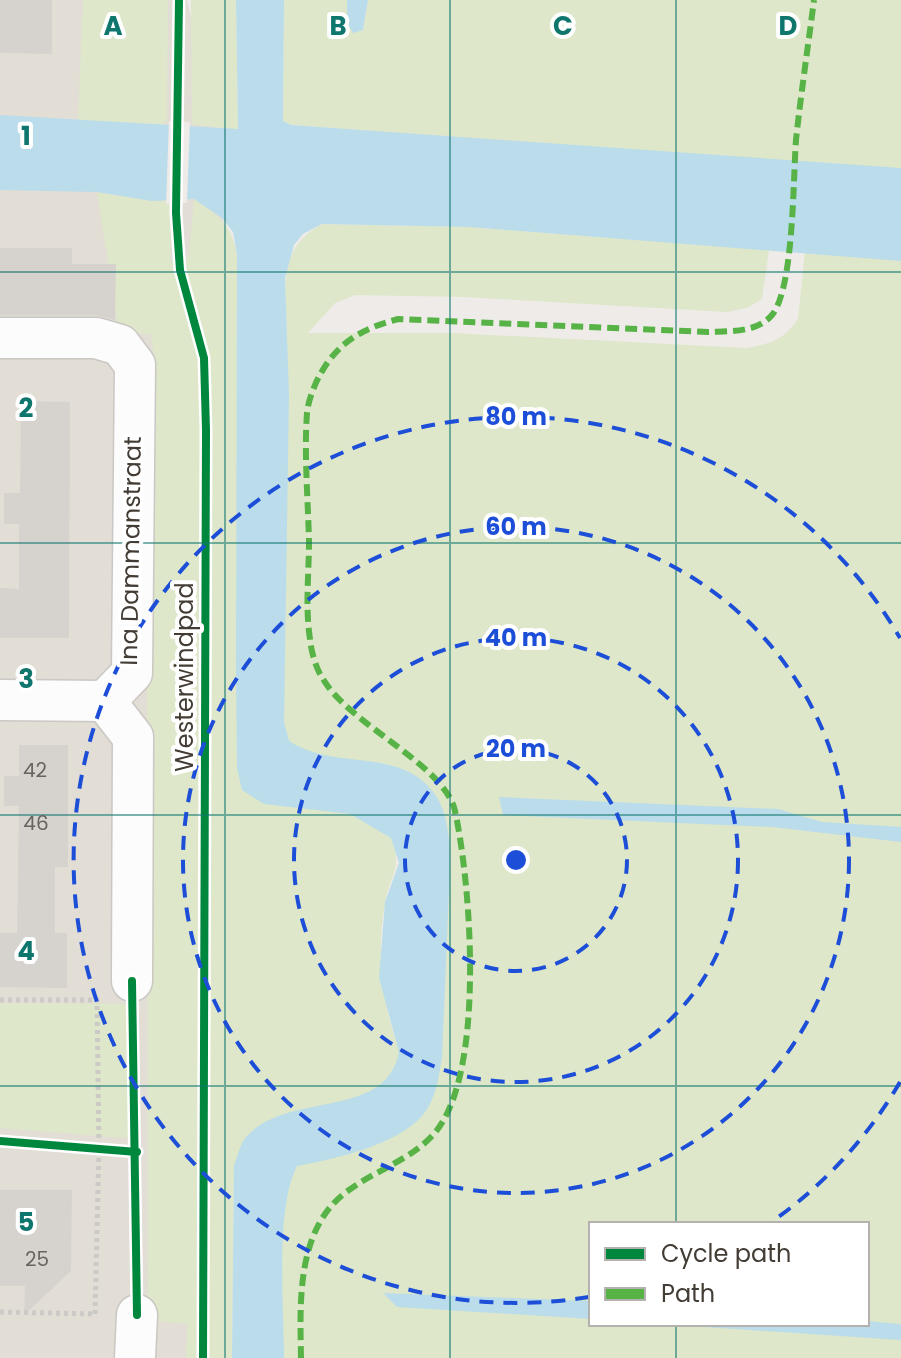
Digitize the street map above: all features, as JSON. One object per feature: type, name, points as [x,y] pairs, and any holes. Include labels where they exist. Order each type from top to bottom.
[{"type":"street","name":"Ina Dammanstraat","points":[[0,338],[96,338],[120,345],[135,365],[132,673],[105,701]]},
{"type":"street","points":[[0,700],[105,701],[133,737],[132,991]]},
{"type":"street","points":[[135,1358],[137,1315]]},
{"type":"path","points":[[0,1000],[97,1000],[132,991]]},
{"type":"path","points":[[95,1314],[99,1149],[97,1000]]},
{"type":"path","points":[[85,1148],[112,1150]]},
{"type":"path","points":[[0,1312],[137,1315]]},
{"type":"shaded area","points":[[0,0],[187,0],[223,146],[229,1358],[0,1358]]},
{"type":"green space","points":[[83,0],[168,0],[167,121],[161,125],[78,120]]},
{"type":"green space","points":[[191,0],[236,0],[238,130],[192,124]]},
{"type":"green space","points":[[284,0],[347,0],[348,22],[363,30],[368,0],[901,0],[901,1358],[244,1358],[234,1165],[232,1358],[186,1358],[187,1324],[148,1320],[147,593],[153,351],[151,334],[119,332],[97,192],[152,201],[171,200],[170,262],[189,257],[194,199],[223,222],[235,244],[237,768],[265,798],[287,334],[285,286],[291,257],[307,234],[322,224],[469,227],[769,250],[762,299],[747,308],[727,312],[464,297],[355,295],[335,303],[308,333],[453,333],[746,348],[776,340],[798,319],[814,164],[283,122]],"holes":[[[290,806],[389,819],[403,857],[399,1050],[388,1014],[381,959],[385,903],[396,866],[392,838],[350,814]]]},
{"type":"green space","points":[[0,1003],[137,1004],[136,1139],[0,1128]]},
{"type":"water","points":[[236,0],[284,0],[283,121],[291,125],[901,168],[901,261],[469,227],[322,224],[303,234],[294,245],[285,278],[289,395],[284,722],[289,741],[303,748],[333,757],[393,766],[426,784],[440,802],[445,817],[450,866],[442,1057],[434,1095],[423,1115],[398,1135],[347,1155],[297,1166],[290,1184],[283,1232],[284,1358],[232,1358],[234,1165],[246,1137],[264,1123],[286,1114],[356,1097],[376,1088],[390,1074],[399,1052],[379,978],[385,902],[399,863],[391,838],[350,814],[264,804],[242,790],[237,768],[237,254],[233,232],[222,218],[194,199],[152,201],[97,192],[0,190],[0,115],[238,129]]},
{"type":"water","points":[[347,0],[368,0],[363,30],[353,33],[347,22]]},
{"type":"water","points":[[499,797],[778,809],[822,822],[901,827],[901,842],[772,827],[503,815]]},
{"type":"water","points":[[383,1293],[589,1301],[589,1319],[397,1307]]},
{"type":"water","points":[[869,1321],[901,1324],[901,1340],[689,1326],[869,1326]]},
{"type":"pier","points":[[169,121],[190,122],[187,203],[166,204]]},
{"type":"building","points":[[0,0],[52,0],[52,54],[0,53]]},
{"type":"building","points":[[0,248],[72,248],[72,264],[116,264],[115,320],[96,315],[0,315]]},
{"type":"building","points":[[21,401],[70,402],[69,638],[0,638],[0,588],[19,589],[19,524],[4,524],[4,493],[20,493]]},
{"type":"building","points":[[19,745],[68,745],[68,867],[55,867],[55,933],[67,933],[67,988],[0,987],[0,933],[17,933],[19,806],[4,806],[4,776],[19,776]]},
{"type":"building","points":[[0,1190],[72,1190],[71,1271],[24,1315],[25,1286],[0,1286]]},
{"type":"marked path","points":[[301,1358],[302,1290],[310,1244],[332,1206],[349,1190],[422,1145],[449,1110],[461,1073],[470,980],[466,885],[455,811],[448,794],[416,761],[336,696],[320,675],[313,654],[308,615],[306,445],[307,413],[312,392],[328,362],[344,344],[363,332],[398,319],[708,332],[742,330],[766,321],[779,301],[785,282],[796,140],[814,0]]},
{"type":"cycle path","name":"Westerwindpad","points":[[179,0],[176,213],[180,270],[204,358],[206,430],[203,1358]]},
{"type":"cycle path","points":[[132,981],[137,1315]]},
{"type":"cycle path","points":[[0,1141],[137,1152]]}]
